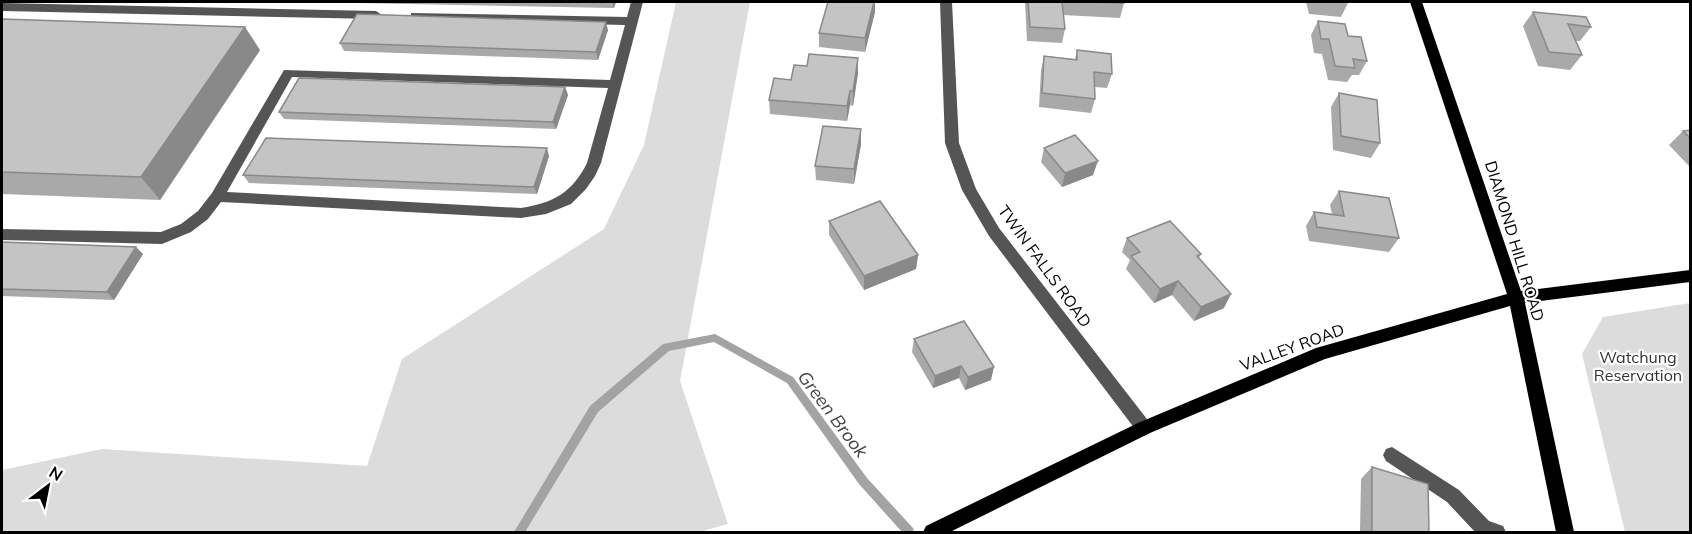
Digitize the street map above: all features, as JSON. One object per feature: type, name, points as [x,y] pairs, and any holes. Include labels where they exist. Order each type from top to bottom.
[{"type":"main road","name":"DIAMOND HILL ROAD","points":[[1416,2],[1516,298],[1565,532]]},
{"type":"main road","name":"VALLEY ROAD","points":[[932,532],[1144,428],[1322,353],[1516,298],[1690,276]]},
{"type":"street","points":[[217,197],[521,213],[547,210],[564,203],[587,180],[594,163],[637,2]]},
{"type":"street","name":"TWIN FALLS ROAD","points":[[946,2],[952,143],[969,190],[994,232],[1144,428]]},
{"type":"street","points":[[2,7],[632,21]]},
{"type":"street","points":[[2,235],[137,239],[162,238],[186,228],[202,215],[217,197],[288,73],[615,84]]},
{"type":"street","points":[[1392,455],[1453,496],[1484,529],[1497,532]]},
{"type":"green space","points":[[676,2],[750,2],[680,381],[728,524],[699,532],[2,532],[2,470],[102,449],[367,466],[402,359],[604,229],[644,145]]},
{"type":"green space","name":"Watchung Reservation","points":[[1690,303],[1690,532],[1625,532],[1582,354],[1603,317]]},
{"type":"building","points":[[828,2],[874,2],[865,38],[819,33]]},
{"type":"building","points":[[1028,2],[1062,2],[1065,29],[1030,27]]},
{"type":"building","points":[[1533,12],[1586,17],[1591,27],[1568,24],[1582,55],[1549,52]]},
{"type":"building","points":[[357,14],[606,22],[596,52],[340,43]]},
{"type":"building","points":[[2,19],[245,27],[141,177],[2,172]]},
{"type":"building","points":[[1318,21],[1345,24],[1348,36],[1361,37],[1367,61],[1353,59],[1355,68],[1335,66],[1329,39],[1321,39]]},
{"type":"building","points":[[1077,50],[1111,54],[1112,74],[1094,72],[1095,99],[1042,93],[1044,56],[1077,60]]},
{"type":"building","points":[[809,54],[858,58],[853,91],[850,91],[847,106],[769,100],[774,78],[791,80],[794,65],[807,66]]},
{"type":"building","points":[[299,78],[565,87],[553,122],[279,112]]},
{"type":"building","points":[[1339,93],[1377,100],[1380,143],[1341,136]]},
{"type":"building","points":[[823,126],[861,129],[854,169],[815,166]]},
{"type":"building","points":[[1690,130],[1690,138],[1683,131]]},
{"type":"building","points":[[1075,135],[1098,161],[1065,173],[1044,148]]},
{"type":"building","points":[[266,138],[547,148],[534,187],[243,175]]},
{"type":"building","points":[[1339,191],[1389,198],[1399,238],[1317,227],[1314,212],[1344,216]]},
{"type":"building","points":[[880,201],[918,255],[864,276],[829,221]]},
{"type":"building","points":[[1170,221],[1201,254],[1197,256],[1231,294],[1201,307],[1178,281],[1160,289],[1131,256],[1140,252],[1127,238]]},
{"type":"building","points":[[2,242],[136,247],[107,292],[2,289]]},
{"type":"building","points":[[964,321],[994,367],[968,377],[961,366],[935,376],[914,339]]},
{"type":"building","points":[[1372,467],[1428,484],[1429,532],[1372,532]]},
{"type":"waterway","name":"Green Brook","points":[[519,532],[594,409],[666,347],[715,338],[790,380],[863,481],[909,532]]}]
